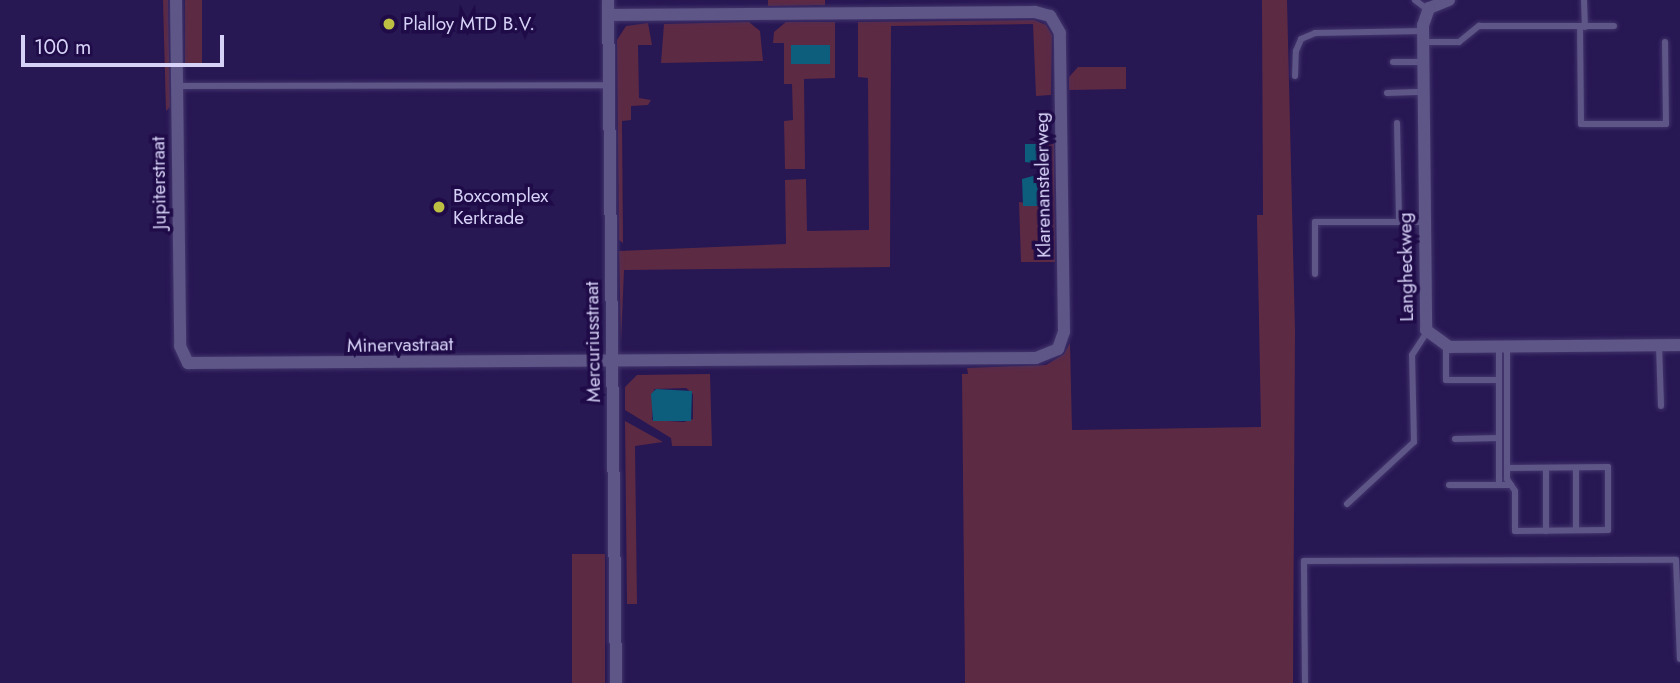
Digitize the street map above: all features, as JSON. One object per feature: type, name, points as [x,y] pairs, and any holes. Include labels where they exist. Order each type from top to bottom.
[{"type":"street","name":"Jupiterstraat","points":[[176,0],[180,346],[188,363]]},
{"type":"street","name":"Mercuriusstraat","points":[[608,0],[616,683]]},
{"type":"street","points":[[1426,5],[1445,1]]},
{"type":"street","name":"Langheckweg","points":[[1426,5],[1423,92],[1427,332],[1446,346]]},
{"type":"street","name":"Klarenanstelerweg","points":[[608,15],[1035,12],[1050,16],[1060,33],[1064,332],[1058,349],[1036,358],[612,362]]},
{"type":"street","points":[[1446,346],[1680,345]]},
{"type":"street","name":"Minervastraat","points":[[188,363],[612,362]]},
{"type":"lane","points":[[1415,0],[1426,5]]},
{"type":"lane","points":[[1584,0],[1581,124],[1666,124],[1665,42]]},
{"type":"lane","points":[[1295,76],[1296,51],[1301,39],[1315,33],[1423,37],[1459,42],[1479,26],[1614,26]]},
{"type":"lane","points":[[1394,62],[1423,62]]},
{"type":"lane","points":[[177,86],[608,85]]},
{"type":"lane","points":[[1387,93],[1423,92]]},
{"type":"lane","points":[[1397,123],[1399,222]]},
{"type":"lane","points":[[1315,274],[1315,222],[1424,222]]},
{"type":"lane","points":[[1347,504],[1414,442],[1412,355],[1427,332]]},
{"type":"lane","points":[[1659,345],[1661,406]]},
{"type":"lane","points":[[1446,346],[1446,380],[1499,380]]},
{"type":"lane","points":[[1499,485],[1499,380],[1503,346]]},
{"type":"lane","points":[[1503,346],[1507,468],[1515,531],[1608,530],[1608,467],[1507,468]]},
{"type":"lane","points":[[1455,439],[1499,438]]},
{"type":"lane","points":[[1546,468],[1546,531]]},
{"type":"lane","points":[[1576,468],[1576,530]]},
{"type":"lane","points":[[1449,485],[1511,485]]},
{"type":"lane","points":[[1305,683],[1304,561],[1676,560],[1680,659]]},
{"type":"shaded area","points":[[163,0],[168,0],[170,107],[166,111]]},
{"type":"shaded area","points":[[185,0],[202,0],[202,63],[185,63]]},
{"type":"shaded area","points":[[768,0],[825,0],[825,5],[768,6]]},
{"type":"shaded area","points":[[1262,0],[1287,0],[1295,331],[1293,683],[965,683],[962,374],[968,374],[967,368],[1046,365],[1064,354],[1070,343],[1072,430],[1261,427],[1257,215],[1263,215]]},
{"type":"shaded area","points":[[1034,20],[1046,25],[1052,35],[1051,95],[1036,96],[1033,24],[891,26],[890,267],[624,270],[621,342],[619,251],[786,244],[785,180],[806,179],[807,231],[869,230],[868,78],[858,77],[858,22]]},
{"type":"shaded area","points":[[749,22],[760,31],[763,61],[661,63],[664,24]]},
{"type":"shaded area","points":[[786,22],[835,22],[835,78],[804,79],[805,169],[785,169],[784,121],[793,120],[792,84],[784,84],[784,43],[773,43],[774,32]]},
{"type":"shaded area","points":[[648,23],[652,45],[638,45],[639,98],[651,100],[648,105],[631,106],[631,120],[622,121],[623,243],[619,240],[617,40],[626,26]]},
{"type":"shaded area","points":[[1078,67],[1126,67],[1126,89],[1069,90],[1069,77]]},
{"type":"shaded area","points":[[1044,144],[1054,144],[1055,262],[1021,262],[1019,202],[1045,206]]},
{"type":"shaded area","points":[[710,374],[712,446],[672,446],[671,438],[625,410],[625,387],[637,375]],"holes":[[[686,388],[693,394],[693,419],[684,422],[652,420],[654,389]]]},
{"type":"shaded area","points":[[625,421],[663,442],[635,446],[637,604],[627,604]]},
{"type":"shaded area","points":[[572,554],[605,554],[605,683],[572,683]]},
{"type":"water","points":[[791,45],[830,45],[830,64],[791,64]]},
{"type":"water","points":[[1025,144],[1044,144],[1045,206],[1023,206],[1022,179],[1040,174],[1033,163],[1025,162]]},
{"type":"water","points":[[656,389],[692,391],[691,421],[653,421],[651,394]]},
{"type":"place","name":"Plalloy MTD B.V.","points":[[389,24]]},
{"type":"place","name":"Boxcomplex Kerkrade","points":[[439,207]]}]
